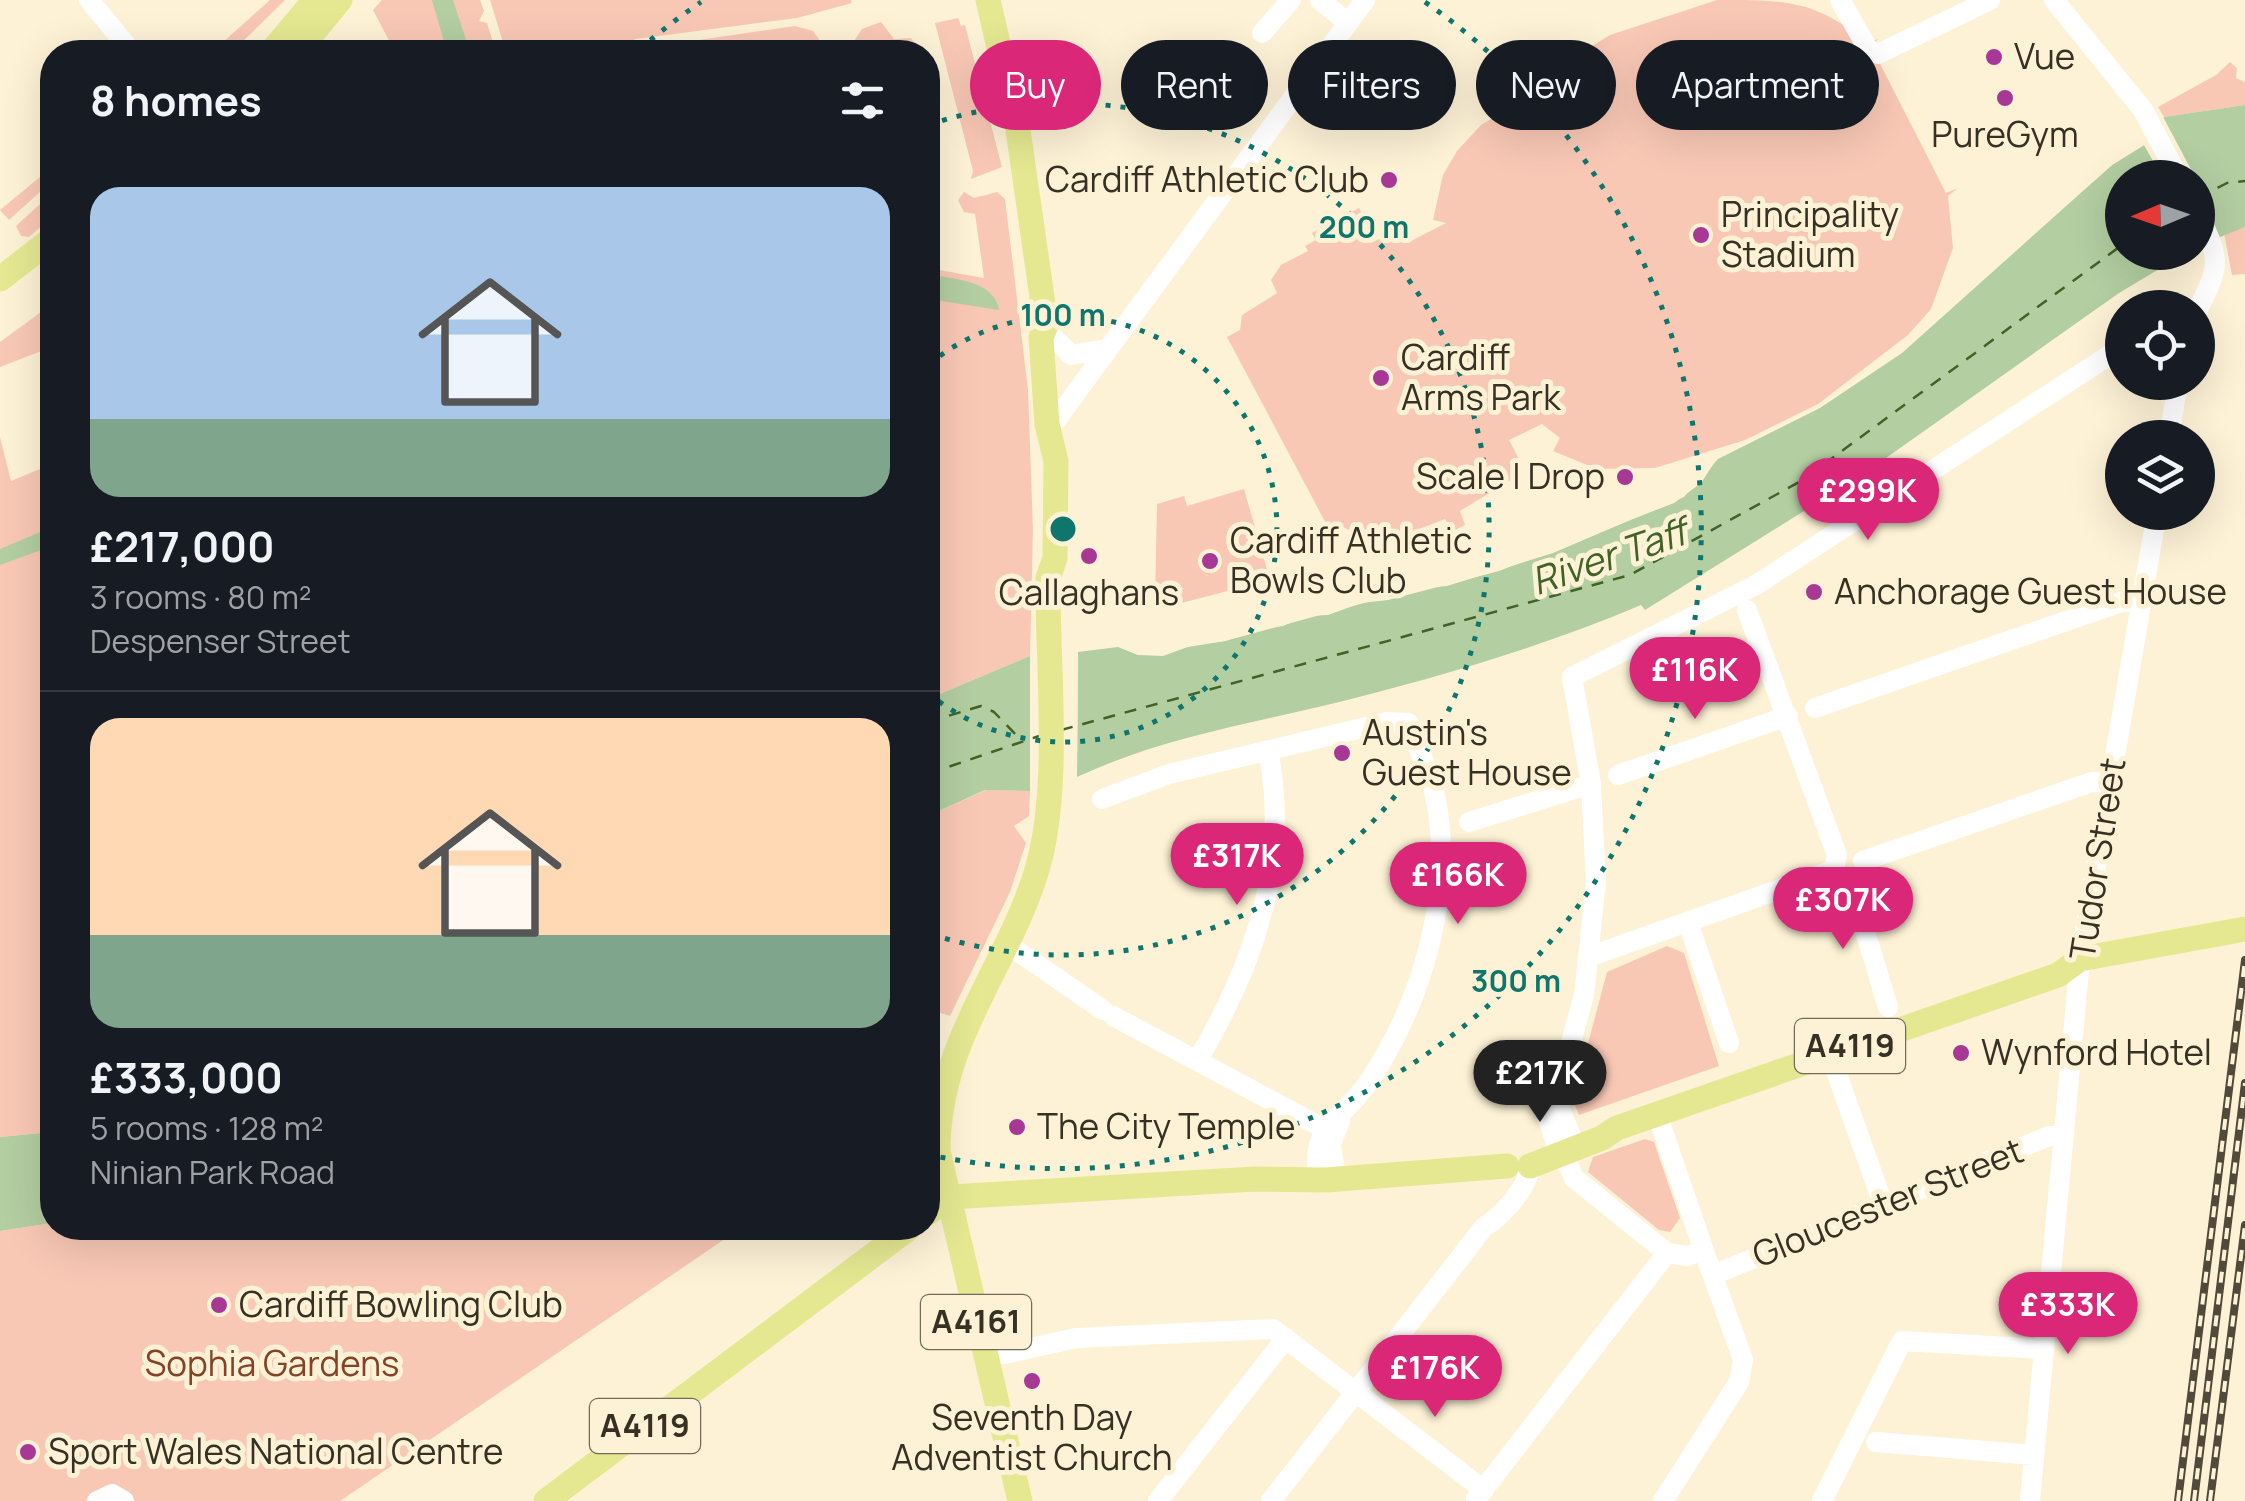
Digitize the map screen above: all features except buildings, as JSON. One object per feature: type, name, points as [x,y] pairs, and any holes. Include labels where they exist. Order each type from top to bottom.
[{"type":"main road","points":[[281,40],[314,0]]},
{"type":"main road","points":[[307,40],[340,0]]},
{"type":"main road","name":"A4161","points":[[950,1197],[953,1123],[964,1070],[982,1020],[1051,869],[1055,794],[1055,639],[1048,578],[1054,558],[1057,416],[1049,332],[1018,130],[988,0]]},
{"type":"main road","points":[[0,280],[40,248]]},
{"type":"main road","name":"A4161","points":[[940,1133],[946,1080],[975,1001],[1035,878],[1055,794]]},
{"type":"main road","name":"A4119","points":[[950,1197],[1255,1180],[1517,1159],[1565,1149],[2058,975],[2080,959],[2245,929]]},
{"type":"main road","name":"A4161","points":[[940,1173],[950,1197],[984,1360],[1020,1501]]},
{"type":"main road","points":[[940,1205],[950,1197]]},
{"type":"main road","name":"A4119","points":[[546,1501],[893,1240]]},
{"type":"street","points":[[89,0],[122,40]]},
{"type":"street","points":[[1262,32],[1291,0]]},
{"type":"street","points":[[1320,0],[1348,23]]},
{"type":"street","points":[[1057,416],[1365,0]]},
{"type":"street","points":[[1840,0],[1868,50],[1887,52],[1990,0]]},
{"type":"street","points":[[2054,0],[2147,117],[2170,160]]},
{"type":"street","points":[[2208,290],[2216,276],[2215,265]]},
{"type":"street","points":[[1049,332],[1071,355],[1106,349]]},
{"type":"street","points":[[1704,1252],[1687,1256],[1667,1253],[1580,1184],[1546,1111],[1558,1090],[1574,1041],[1591,956],[1596,883],[1591,784],[1572,677],[1756,586],[2105,358]]},
{"type":"street","name":"Tudor Street","points":[[2030,1501],[2080,959],[2154,530]]},
{"type":"street","points":[[1815,708],[2124,601],[2142,604]]},
{"type":"street","points":[[1747,610],[1836,855],[1834,870]]},
{"type":"street","points":[[1618,775],[1788,716]]},
{"type":"street","points":[[1102,798],[1164,776],[1406,720],[1431,781],[1438,813],[1434,919],[1424,962],[1402,1021],[1370,1080],[1342,1115],[1323,1128],[1316,1146],[1326,1174]]},
{"type":"street","points":[[1196,1061],[1240,980],[1265,902],[1276,832],[1268,751]]},
{"type":"street","points":[[1863,860],[2092,782],[2110,783]]},
{"type":"street","points":[[1469,822],[1591,784]]},
{"type":"street","points":[[1591,956],[1834,870],[1840,873],[1854,906],[1888,1006]]},
{"type":"street","points":[[1688,922],[1729,1043]]},
{"type":"street","points":[[1016,950],[1108,1013],[1323,1128]]},
{"type":"street","points":[[1830,1054],[1884,1204]]},
{"type":"street","points":[[1658,1114],[1743,1360],[1743,1374],[1664,1501]]},
{"type":"street","points":[[1326,1174],[1342,1115]]},
{"type":"street","name":"Gloucester Street","points":[[1713,1275],[2049,1136],[2063,1136]]},
{"type":"street","points":[[1271,1501],[1484,1227],[1495,1220],[1528,1179],[1517,1159]]},
{"type":"street","points":[[1005,1354],[1076,1338],[1273,1328],[1356,1390],[1479,1496],[1667,1253]]},
{"type":"street","points":[[1158,1501],[1286,1338]]},
{"type":"street","points":[[1822,1501],[1902,1341],[2044,1348]]},
{"type":"street","points":[[1876,1442],[2034,1456]]},
{"type":"street","points":[[98,1501],[108,1494],[122,1499]]},
{"type":"green space","points":[[270,0],[285,0],[244,40],[225,40]]},
{"type":"green space","points":[[382,0],[480,0],[484,11],[479,21],[487,23],[492,40],[389,40],[373,10]]},
{"type":"green space","points":[[490,0],[852,3],[797,18],[633,40],[502,40]]},
{"type":"green space","name":"Principality Stadium","points":[[1717,0],[1798,5],[1831,18],[1864,40],[1636,40],[1636,130],[1879,130],[1879,62],[1946,193],[1958,188],[1948,196],[1953,248],[1931,309],[1908,335],[1818,404],[1745,440],[1655,468],[1597,469],[1553,451],[1560,438],[1542,424],[1509,440],[1521,463],[1514,467],[1519,475],[1460,511],[1465,525],[1453,531],[1445,519],[1386,542],[1378,535],[1373,538],[1368,529],[1357,534],[1343,527],[1331,533],[1227,337],[1240,330],[1242,315],[1277,293],[1271,280],[1281,265],[1308,251],[1305,246],[1316,240],[1312,233],[1359,208],[1371,231],[1366,234],[1371,243],[1399,229],[1407,243],[1446,223],[1433,220],[1443,175],[1457,151],[1476,130],[1616,130],[1616,40],[1602,40]]},
{"type":"green space","points":[[958,18],[961,26],[965,25],[970,44],[970,130],[992,130],[1002,167],[971,179],[973,171],[935,23]]},
{"type":"green space","points":[[881,22],[894,39],[912,40],[855,40],[862,29]]},
{"type":"green space","points":[[795,26],[813,31],[820,40],[698,40]]},
{"type":"green space","points":[[2230,62],[2237,68],[2236,78],[2245,82],[2245,105],[2164,117],[2158,107],[2216,75]]},
{"type":"green space","points":[[40,177],[40,192],[9,220],[0,210]]},
{"type":"green space","points":[[964,192],[974,198],[997,192],[1005,199],[1028,390],[1033,530],[1030,656],[940,694],[940,270],[984,278],[975,214],[964,212],[958,200]]},
{"type":"green space","points":[[40,204],[40,227],[29,237],[21,236],[16,226]]},
{"type":"green space","points":[[2245,227],[2245,274],[2232,275],[2224,233]]},
{"type":"green space","points":[[40,313],[40,352],[0,367],[0,342]]},
{"type":"green space","points":[[0,437],[11,481],[40,469],[40,1133],[0,1137]]},
{"type":"green space","name":"Cardiff Athletic Bowls Club","points":[[1244,489],[1270,580],[1166,607],[1155,599],[1157,504],[1184,496],[1187,506]]},
{"type":"green space","points":[[986,790],[1030,791],[1029,816],[1014,826],[1026,843],[1010,892],[950,1016],[940,1013],[940,811]]},
{"type":"green space","points":[[1667,946],[1684,953],[1719,1066],[1579,1115],[1573,1100],[1607,972]]},
{"type":"green space","points":[[1645,1139],[1654,1142],[1680,1218],[1670,1232],[1659,1230],[1588,1172],[1593,1157]]},
{"type":"green space","name":"Sophia Gardens","points":[[40,1225],[40,1240],[723,1240],[340,1501],[0,1501],[0,1231]]},
{"type":"water","points":[[432,0],[453,0],[466,40],[444,40]]},
{"type":"water","points":[[2245,105],[2245,227],[2215,239],[2215,160],[2120,160],[2144,145],[2164,117]]},
{"type":"water","name":"River Taff","points":[[2105,171],[2105,270],[2158,270],[2124,290],[2105,290],[2105,303],[1862,475],[1645,610],[1641,605],[1525,649],[1407,684],[1169,743],[1077,777],[1078,652],[1118,647],[1138,655],[1225,641],[1415,589],[1447,586],[1553,553],[1684,497],[1718,459],[1820,408],[1902,353]]},
{"type":"water","points":[[940,276],[990,292],[999,310],[940,301]]},
{"type":"water","points":[[40,532],[40,550],[0,565],[0,549]]},
{"type":"water","points":[[1030,656],[1030,791],[985,790],[940,811],[940,694]]},
{"type":"water","points":[[40,1133],[40,1225],[0,1231],[0,1137]]},
{"type":"pier","points":[[2161,113],[2186,160],[2152,160],[2144,145],[2120,160],[2111,160],[2139,143]]},
{"type":"pier","points":[[2105,165],[2105,171],[1999,264],[2000,257]]},
{"type":"pier","points":[[1712,456],[1716,460],[1701,483],[1674,503],[1499,571],[1388,600],[1361,603],[1328,615],[1306,616],[1283,626],[1193,645],[1163,656],[1138,655],[1110,642],[1148,651],[1168,650],[1192,640],[1224,636],[1248,626],[1281,622],[1305,612],[1328,610],[1360,598],[1387,595],[1498,566],[1671,499],[1697,480]]},
{"type":"pier","points":[[1078,647],[1077,779],[1084,780],[1075,782],[1073,652]]},
{"type":"pier","points":[[1030,651],[1035,658],[1035,792],[1030,796]]},
{"type":"ferry route","points":[[2215,189],[2245,181]]},
{"type":"ferry route","points":[[1061,730],[1630,575],[1801,481],[2105,257]]},
{"type":"ferry route","points":[[940,718],[981,706],[994,712],[1020,739]]},
{"type":"ferry route","points":[[940,767],[1039,736]]},
{"type":"railway","points":[[2178,1501],[2245,960]]},
{"type":"railway","points":[[2194,1501],[2245,1083]]},
{"type":"railway","points":[[2210,1501],[2245,1225]]},
{"type":"place","name":"Vue","points":[[1994,57]]},
{"type":"place","name":"PureGym","points":[[2005,98]]},
{"type":"place","name":"Cardiff Athletic Club","points":[[1389,180]]},
{"type":"place","name":"Principality Stadium","points":[[1701,235]]},
{"type":"place","name":"Cardiff Arms Park","points":[[1381,378]]},
{"type":"place","name":"Scale | Drop","points":[[1625,477]]},
{"type":"place","name":"Callaghans","points":[[1089,556]]},
{"type":"place","name":"Cardiff Athletic Bowls Club","points":[[1210,561]]},
{"type":"place","name":"Anchorage Guest House","points":[[1814,592]]},
{"type":"place","name":"Austin's Guest House","points":[[1342,753]]},
{"type":"place","name":"Wynford Hotel","points":[[1961,1053]]},
{"type":"place","name":"The City Temple","points":[[1017,1127]]},
{"type":"place","name":"Cardiff Bowling Club","points":[[219,1305]]},
{"type":"place","name":"Seventh Day Adventist Church","points":[[1032,1381]]},
{"type":"place","name":"Sport Wales National Centre","points":[[28,1452]]}]
